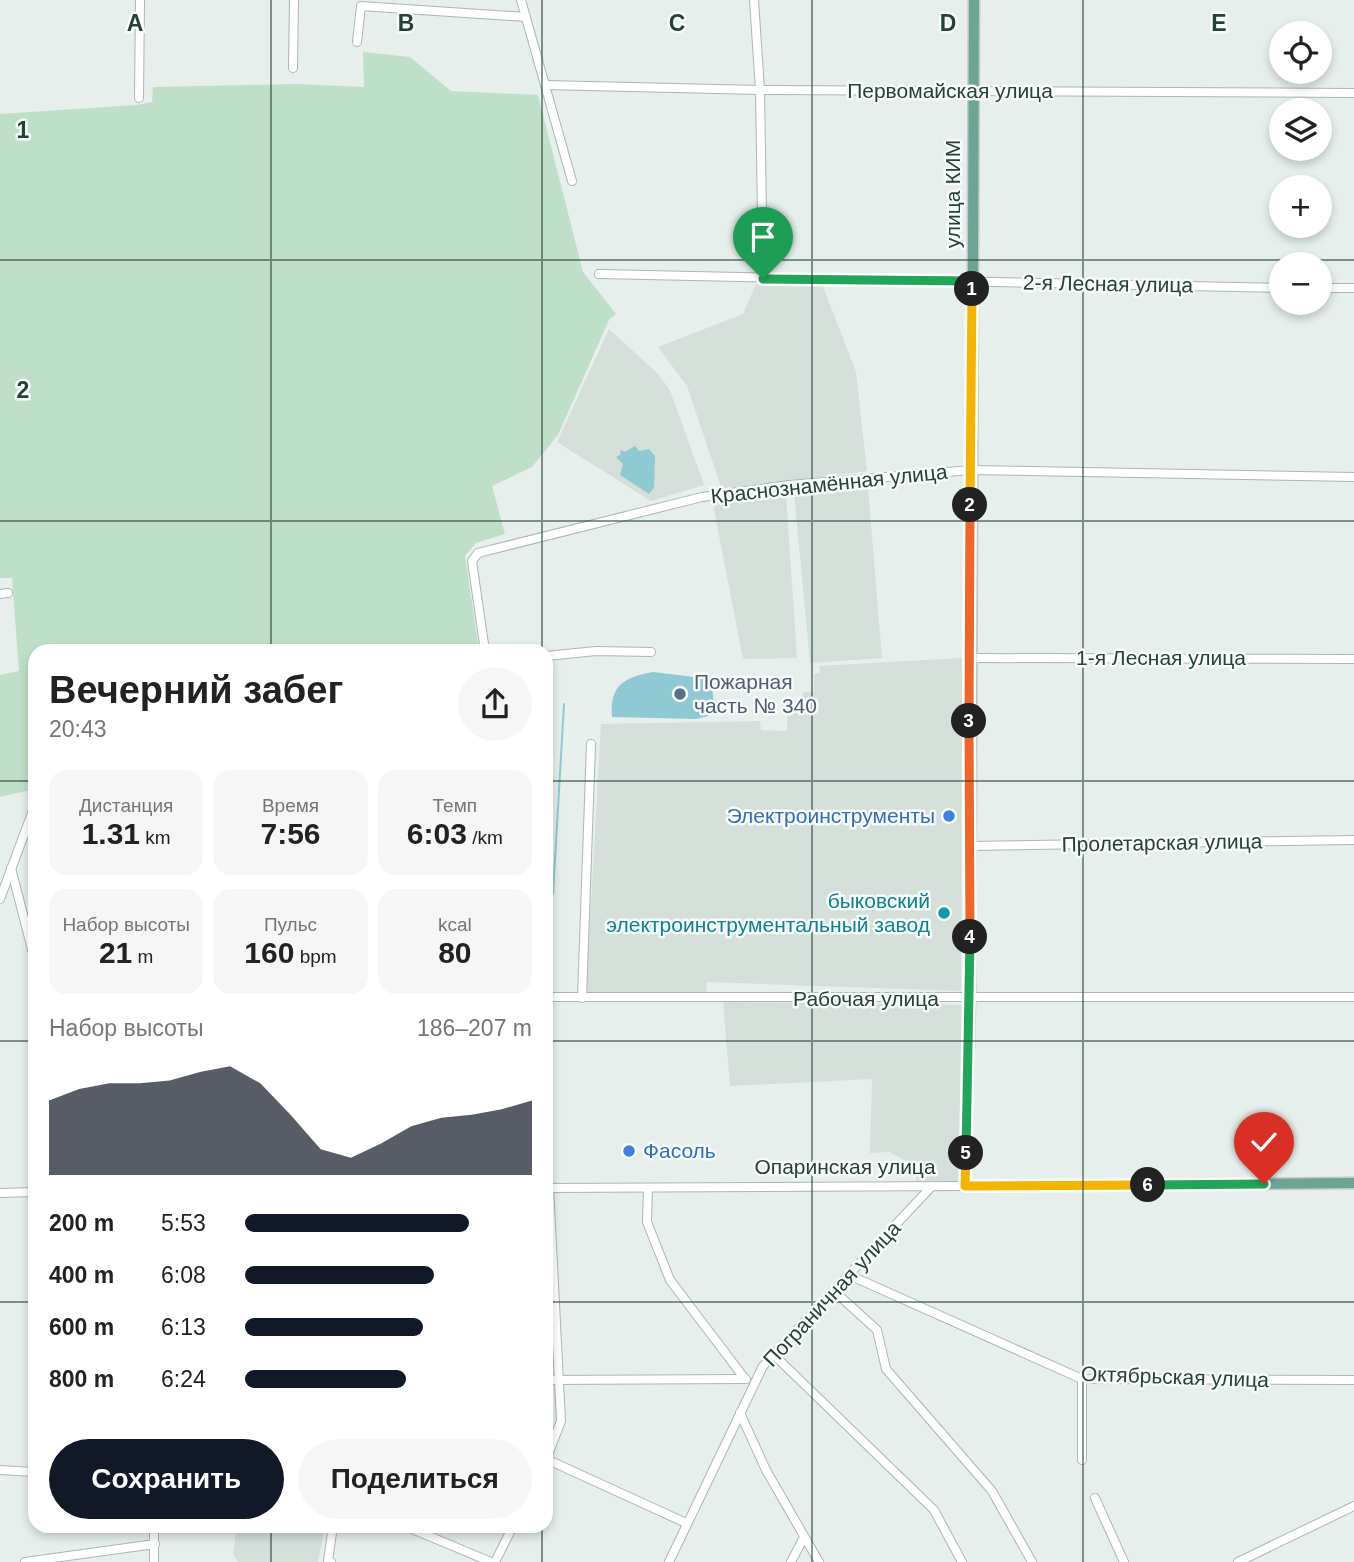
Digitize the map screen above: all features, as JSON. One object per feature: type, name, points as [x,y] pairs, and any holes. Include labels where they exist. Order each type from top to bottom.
[{"type":"main road","name":"улица КИМ","points":[[965,1186],[970,1000],[969,658],[974,0]]},
{"type":"main road","name":"Опаринская улица","points":[[965,1186],[1354,1183]]},
{"type":"street","points":[[139,98],[141,0]]},
{"type":"street","points":[[293,0],[293,68]]},
{"type":"street","points":[[521,0],[572,181]]},
{"type":"street","points":[[754,0],[760,90],[763,279]]},
{"type":"street","points":[[357,42],[361,3],[526,17]]},
{"type":"street","name":"Первомайская улица","points":[[545,85],[760,90],[1354,93]]},
{"type":"street","name":"2-я Лесная улица","points":[[599,274],[1269,288]]},
{"type":"street","points":[[1332,288],[1354,288]]},
{"type":"street","name":"Краснознамённая улица","points":[[484,644],[472,561],[478,553],[702,497],[789,485],[971,470],[1354,477]]},
{"type":"street","points":[[553,655],[596,651],[651,652]]},
{"type":"street","name":"1-я Лесная улица","points":[[969,658],[1354,659]]},
{"type":"street","points":[[583,998],[591,744]]},
{"type":"street","points":[[0,899],[28,823]]},
{"type":"street","name":"Пролетарская улица","points":[[970,846],[1354,841]]},
{"type":"street","points":[[11,868],[28,934]]},
{"type":"street","name":"Рабочая улица","points":[[553,997],[970,1000],[1354,997]]},
{"type":"street","name":"Пограничная улица","points":[[669,1562],[740,1413],[750,1380],[932,1185]]},
{"type":"street","name":"Опаринская улица","points":[[553,1188],[965,1186]]},
{"type":"street","points":[[648,1188],[647,1222],[670,1280],[750,1380]]},
{"type":"street","points":[[0,1193],[28,1192]]},
{"type":"street","name":"Октябрьская улица","points":[[849,1275],[1082,1379],[1354,1380]]},
{"type":"street","points":[[553,1284],[561,1421],[553,1441]]},
{"type":"street","points":[[834,1291],[877,1330],[886,1369],[992,1490],[1032,1562]]},
{"type":"street","points":[[773,1354],[934,1510],[962,1562]]},
{"type":"street","points":[[1082,1379],[1082,1460]]},
{"type":"street","points":[[553,1380],[750,1380]]},
{"type":"street","points":[[740,1413],[766,1471],[819,1562]]},
{"type":"street","points":[[553,1462],[686,1523]]},
{"type":"street","points":[[0,1470],[28,1472]]},
{"type":"street","points":[[1095,1498],[1125,1562]]},
{"type":"street","points":[[1238,1562],[1354,1506]]},
{"type":"street","points":[[154,1533],[154,1562]]},
{"type":"street","points":[[331,1533],[328,1560],[331,1562]]},
{"type":"street","points":[[424,1533],[493,1562],[509,1533]]},
{"type":"street","points":[[791,1562],[804,1536]]},
{"type":"street","points":[[25,1562],[155,1544]]},
{"type":"shaded area","points":[[756,284],[822,284],[856,372],[867,471],[722,490],[687,386],[658,347],[743,314]]},
{"type":"shaded area","points":[[609,329],[657,373],[670,390],[704,485],[651,501],[557,442]]},
{"type":"shaded area","points":[[868,487],[882,658],[810,663],[794,493]]},
{"type":"shaded area","points":[[786,495],[797,658],[743,659],[713,504]]},
{"type":"shaded area","points":[[962,658],[961,991],[707,982],[706,994],[586,993],[601,724],[760,721],[761,730],[787,731],[788,711],[802,711],[803,692],[814,692],[814,674],[820,673],[819,666]]},
{"type":"shaded area","points":[[723,1002],[964,1005],[962,1182],[916,1182],[916,1166],[889,1152],[870,1153],[872,1079],[730,1086]]},
{"type":"shaded area","points":[[236,1533],[324,1533],[318,1562],[238,1562],[233,1554]]},
{"type":"green space","points":[[363,52],[410,57],[451,91],[538,95],[583,272],[616,314],[609,320],[558,435],[532,467],[492,486],[505,534],[476,543],[465,556],[478,644],[28,644],[28,791],[0,797],[0,675],[19,671],[12,578],[0,578],[0,114],[136,105],[152,102],[153,87],[298,84],[364,87]]},
{"type":"water","points":[[635,446],[639,451],[649,449],[655,456],[654,488],[649,494],[620,475],[623,464],[616,457],[621,450],[625,452]]},
{"type":"water","points":[[653,672],[711,679],[714,704],[708,716],[696,719],[612,717],[613,697],[621,684],[635,676]]},
{"type":"waterway","points":[[553,894],[564,704]]},
{"type":"place","name":"Пожарная часть № 340","points":[[680,694]]},
{"type":"place","name":"Электроинструменты","points":[[949,816]]},
{"type":"place","name":"быковский электроинструментальный завод","points":[[944,913]]},
{"type":"place","name":"Фасоль","points":[[629,1151]]},
{"type":"route","points":[[763,279],[972,281],[970,1000],[965,1186],[1264,1184]]}]
